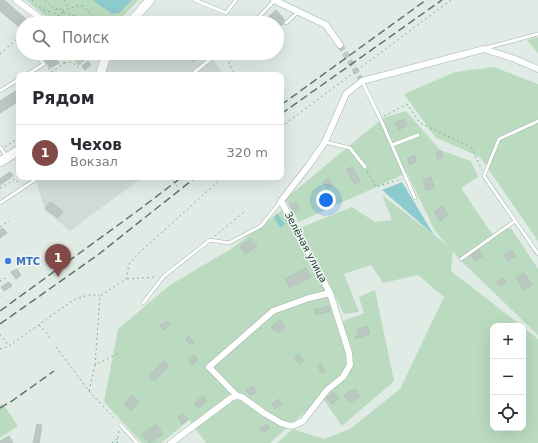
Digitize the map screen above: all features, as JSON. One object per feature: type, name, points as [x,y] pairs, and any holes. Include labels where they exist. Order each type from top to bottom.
[{"type":"street","points":[[16,0],[38,16]]},
{"type":"street","points":[[136,16],[150,0]]},
{"type":"street","points":[[274,0],[326,26],[340,45]]},
{"type":"street","points":[[281,201],[325,142],[346,94],[362,81],[484,49],[515,59],[538,69]]},
{"type":"street","points":[[101,72],[104,60]]},
{"type":"street","points":[[4,160],[16,152]]},
{"type":"street","name":"Зелёная улица","points":[[281,201],[330,293],[349,353],[350,365],[343,377],[327,390],[303,420],[290,426],[281,423],[242,397],[237,396],[209,367],[273,311],[309,298],[330,293]]},
{"type":"street","points":[[170,443],[231,398],[237,396]]},
{"type":"lane","points":[[194,0],[226,13],[236,0]]},
{"type":"lane","points":[[259,16],[274,0]]},
{"type":"lane","points":[[286,23],[298,12]]},
{"type":"lane","points":[[484,49],[538,34]]},
{"type":"lane","points":[[31,72],[44,64],[41,60]]},
{"type":"lane","points":[[196,72],[210,60]]},
{"type":"lane","points":[[0,92],[16,81]]},
{"type":"lane","points":[[362,81],[415,198]]},
{"type":"lane","points":[[538,121],[499,139],[484,176],[538,254]]},
{"type":"lane","points":[[392,145],[418,135]]},
{"type":"lane","points":[[325,142],[350,148],[365,167]]},
{"type":"lane","points":[[1,148],[4,160]]},
{"type":"lane","points":[[0,203],[34,180]]},
{"type":"lane","points":[[143,303],[164,276],[210,240],[229,243],[261,226],[281,201]]},
{"type":"lane","points":[[461,259],[515,221]]},
{"type":"lane","points":[[120,424],[137,443]]},
{"type":"path","points":[[32,0],[42,9],[55,12],[56,15],[59,16],[62,12],[76,6],[83,6],[93,16]]},
{"type":"path","points":[[45,0],[56,9],[60,8],[62,12],[73,16]]},
{"type":"path","points":[[64,0],[70,8]]},
{"type":"path","points":[[284,125],[450,0]]},
{"type":"path","points":[[0,54],[16,40]]},
{"type":"path","points":[[228,60],[234,72]]},
{"type":"path","points":[[44,64],[52,72],[64,63],[72,62],[82,70]]},
{"type":"path","points":[[380,118],[407,104],[420,122],[471,148],[484,176]]},
{"type":"path","points":[[1,148],[16,140]]},
{"type":"path","points":[[365,167],[376,187],[406,177]]},
{"type":"path","points":[[0,188],[14,179],[24,186]]},
{"type":"path","points":[[172,180],[178,187]]},
{"type":"path","points":[[126,279],[129,264],[132,260],[220,180]]},
{"type":"path","points":[[210,240],[244,212]]},
{"type":"path","points":[[0,227],[9,221]]},
{"type":"path","points":[[0,349],[9,346],[76,299],[88,295],[100,296],[126,279],[164,276]]},
{"type":"path","points":[[0,281],[5,278],[7,282]]},
{"type":"path","points":[[89,391],[95,365],[100,296]]},
{"type":"path","points":[[38,325],[46,332],[51,340]]},
{"type":"path","points":[[0,334],[9,346]]},
{"type":"path","points":[[56,347],[89,391],[120,424],[117,443]]},
{"type":"path","points":[[95,365],[119,353]]},
{"type":"path","points":[[112,443],[117,439]]},
{"type":"shaded area","points":[[110,60],[214,60],[222,72],[106,72]]},
{"type":"shaded area","points":[[139,180],[70,231],[45,210],[36,181]]},
{"type":"green space","points":[[26,0],[138,0],[123,16],[45,16]]},
{"type":"green space","points":[[538,37],[538,53],[527,40]]},
{"type":"green space","points":[[75,60],[85,60],[78,66]]},
{"type":"green space","points":[[494,67],[538,84],[538,241],[480,157],[435,137],[404,94],[455,72]]},
{"type":"green space","points":[[406,111],[440,150],[471,161],[478,177],[461,188],[492,234],[511,228],[538,269],[538,335],[460,260],[453,251],[451,271],[518,323],[490,323],[490,431],[526,431],[526,329],[538,339],[538,443],[277,443],[293,429],[324,439],[350,429],[400,389],[444,297],[418,275],[383,283],[371,265],[344,274],[359,312],[344,314],[300,228],[352,207],[375,222],[392,220],[382,195],[447,245],[435,231],[407,173],[299,222],[285,199],[383,118]]},
{"type":"green space","points":[[283,209],[329,298],[336,324],[364,313],[359,297],[375,290],[394,381],[342,426],[322,397],[270,443],[206,443],[189,420],[161,443],[142,443],[104,402],[118,329],[170,285],[231,249]]},
{"type":"green space","points":[[3,404],[18,426],[0,438],[0,405]]},
{"type":"water","points":[[92,0],[132,0],[119,13],[112,14]]},
{"type":"water","points":[[402,182],[434,235],[382,190]]},
{"type":"water","points":[[277,213],[285,224],[281,228],[274,218]]},
{"type":"building","points":[[0,0],[4,0],[23,16],[16,16],[16,24],[0,11]]},
{"type":"building","points":[[276,10],[281,16],[270,16]]},
{"type":"building","points":[[45,60],[57,60],[59,63],[50,68]]},
{"type":"building","points":[[88,61],[91,65],[85,70],[82,66]]},
{"type":"building","points":[[16,91],[16,103],[0,113],[0,101]]},
{"type":"building","points":[[404,119],[407,125],[399,130],[395,123]]},
{"type":"building","points":[[441,151],[443,156],[438,159],[436,153]]},
{"type":"building","points":[[414,155],[417,161],[410,165],[407,159]]},
{"type":"building","points":[[352,167],[360,181],[355,184],[346,170]]},
{"type":"building","points":[[10,172],[13,176],[0,185],[0,179]]},
{"type":"building","points":[[431,177],[434,188],[426,190],[423,180]]},
{"type":"building","points":[[329,178],[332,185],[327,188],[323,182]]},
{"type":"building","points":[[50,202],[63,211],[58,218],[45,209]]},
{"type":"building","points":[[296,202],[300,209],[294,213],[289,205]]},
{"type":"building","points":[[442,206],[448,215],[440,221],[434,212]]},
{"type":"building","points":[[3,228],[7,233],[0,238],[0,230]]},
{"type":"building","points":[[251,238],[257,246],[246,254],[240,247]]},
{"type":"building","points":[[479,250],[483,256],[475,261],[471,255]]},
{"type":"building","points":[[512,250],[516,256],[508,261],[504,255]]},
{"type":"building","points":[[306,268],[311,277],[290,288],[285,279]]},
{"type":"building","points":[[17,269],[21,275],[16,279],[11,272]]},
{"type":"building","points":[[524,273],[532,285],[524,290],[516,277]]},
{"type":"building","points":[[503,278],[506,283],[500,286],[497,282]]},
{"type":"building","points":[[9,282],[12,286],[4,291],[1,287]]},
{"type":"building","points":[[329,306],[330,311],[316,315],[314,310]]},
{"type":"building","points":[[280,320],[285,327],[278,333],[271,327]]},
{"type":"building","points":[[167,321],[170,325],[164,330],[160,326]]},
{"type":"building","points":[[367,326],[370,334],[354,339],[358,334],[357,330]]},
{"type":"building","points":[[189,336],[194,342],[190,345],[186,339]]},
{"type":"building","points":[[298,354],[304,361],[300,364],[294,357]]},
{"type":"building","points":[[194,355],[198,360],[192,365],[188,360]]},
{"type":"building","points":[[163,361],[169,366],[154,381],[149,376]]},
{"type":"building","points":[[321,364],[325,371],[322,373],[317,366]]},
{"type":"building","points":[[252,386],[257,391],[251,396],[246,391]]},
{"type":"building","points":[[355,389],[360,396],[350,403],[344,395]]},
{"type":"building","points":[[333,392],[339,399],[332,404],[327,398]]},
{"type":"building","points":[[132,395],[139,402],[131,410],[124,404]]},
{"type":"building","points":[[203,396],[207,402],[198,408],[194,403]]},
{"type":"building","points":[[279,399],[282,404],[275,409],[272,404]]},
{"type":"building","points":[[183,413],[188,420],[182,424],[178,417]]},
{"type":"building","points":[[37,424],[42,425],[39,443],[33,443]]},
{"type":"building","points":[[156,424],[163,434],[149,443],[142,434]]},
{"type":"building","points":[[267,424],[270,428],[263,433],[260,429]]},
{"type":"building","points":[[9,436],[13,443],[0,443],[0,441]]},
{"type":"tunnel","points":[[340,45],[362,81]]},
{"type":"railway","points":[[284,103],[426,0]]},
{"type":"railway","points":[[284,112],[442,0]]},
{"type":"railway","points":[[0,311],[178,180]]},
{"type":"railway","points":[[0,324],[99,254],[192,180]]},
{"type":"railway","points":[[0,408],[54,371]]},
{"type":"place","name":"МТС","points":[[8,261]]},
{"type":"place","name":"Чехов","points":[[58,277]]}]
